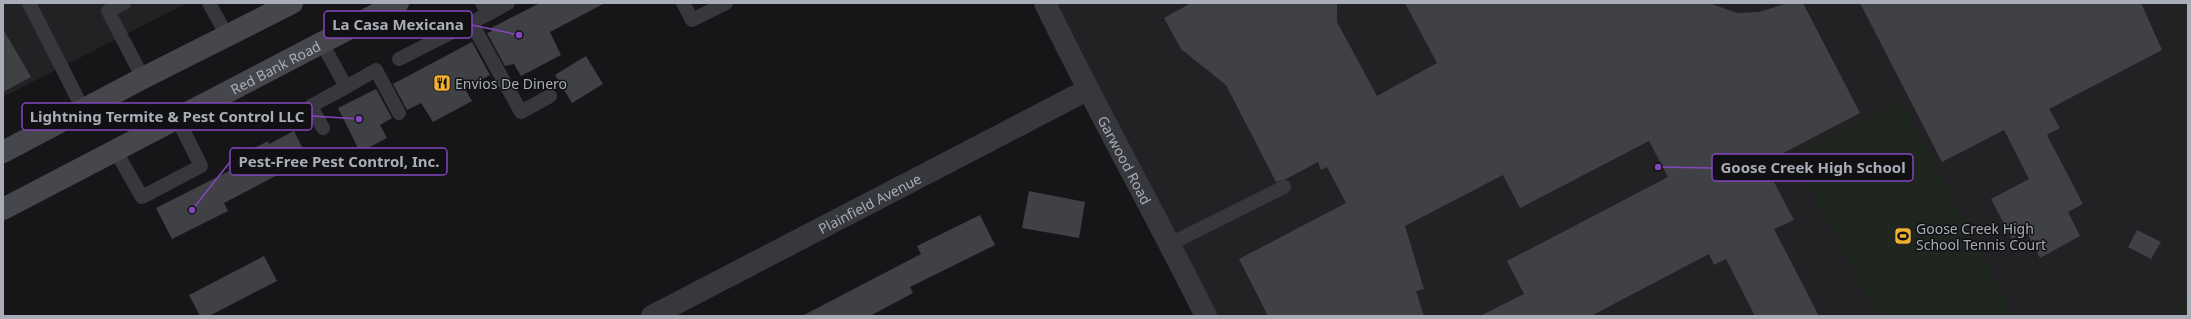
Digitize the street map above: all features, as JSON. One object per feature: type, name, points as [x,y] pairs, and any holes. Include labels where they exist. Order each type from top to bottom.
[{"type":"main road","points":[[3,152],[143,78],[292,3]]},
{"type":"main road","name":"Red Bank Road","points":[[3,208],[398,3]]},
{"type":"street","name":"Garwood Road","points":[[1045,3],[1087,90],[1170,244],[1206,316]]},
{"type":"street","name":"Plainfield Avenue","points":[[652,316],[1087,90]]},
{"type":"lane","points":[[29,3],[83,109]]},
{"type":"lane","points":[[124,3],[108,11],[143,78]]},
{"type":"lane","points":[[209,3],[227,36]]},
{"type":"lane","points":[[398,59],[471,22],[485,8],[508,3]]},
{"type":"lane","points":[[683,3],[692,20],[726,3]]},
{"type":"lane","points":[[471,22],[521,112],[550,96]]},
{"type":"lane","points":[[322,43],[346,87]]},
{"type":"lane","points":[[323,128],[311,106],[376,70],[399,113]]},
{"type":"lane","points":[[115,150],[142,197],[201,166],[177,118]]},
{"type":"lane","points":[[1170,244],[1284,187]]},
{"type":"shaded area","points":[[3,3],[187,3],[3,97]]},
{"type":"shaded area","points":[[1045,3],[2188,3],[2188,316],[1206,316]]},
{"type":"shaded area","name":"Goose Creek High School Tennis Court","points":[[1901,99],[2014,316],[1877,316],[1792,156]]},
{"type":"shaded area","points":[[2188,299],[2188,316],[2167,316]]},
{"type":"building","points":[[540,3],[605,3],[550,32],[561,55],[521,76],[514,64],[505,66],[487,33],[492,31],[491,28]]},
{"type":"building","points":[[1191,3],[1337,3],[1337,22],[1377,96],[1437,63],[1405,3],[1709,3],[1737,13],[1759,12],[1788,3],[1803,3],[1860,113],[1764,163],[1794,220],[1774,229],[1819,316],[1755,316],[1726,259],[1714,265],[1709,254],[1591,316],[1480,316],[1524,294],[1507,261],[1668,177],[1649,141],[1520,208],[1503,175],[1405,226],[1424,289],[1416,291],[1424,316],[1268,316],[1239,259],[1346,203],[1327,167],[1321,170],[1318,162],[1286,179],[1276,182],[1226,85],[1181,49],[1164,18]]},
{"type":"building","points":[[1860,3],[2141,3],[2162,50],[2049,109],[2060,128],[2047,135],[2083,204],[2068,212],[2080,236],[2040,258],[2026,231],[2012,239],[1991,199],[2029,179],[2004,130],[1942,162]]},
{"type":"building","points":[[3,29],[31,77],[3,92]]},
{"type":"building","name":"Envios De Dinero","points":[[472,42],[490,75],[465,89],[472,101],[433,122],[421,103],[407,110],[393,84]]},
{"type":"building","points":[[586,56],[603,84],[572,103],[555,75]]},
{"type":"building","points":[[376,89],[392,118],[380,125],[387,138],[360,152],[338,108]]},
{"type":"building","points":[[294,131],[308,159],[224,203],[228,211],[172,239],[156,208],[241,165],[237,157],[268,141],[269,144]]},
{"type":"building","points":[[1029,191],[1085,202],[1079,238],[1022,228]]},
{"type":"building","points":[[980,215],[995,245],[910,287],[913,293],[870,316],[802,316],[921,254],[917,246]]},
{"type":"building","points":[[2137,230],[2161,242],[2151,259],[2128,247]]},
{"type":"building","points":[[264,256],[277,281],[209,316],[200,316],[189,295]]},
{"type":"place","name":"La Casa Mexicana","points":[[519,35]]},
{"type":"place","name":"Envios De Dinero","points":[[442,83]]},
{"type":"place","name":"Lightning Termite & Pest Control LLC","points":[[359,119]]},
{"type":"place","name":"Goose Creek High School","points":[[1658,167]]},
{"type":"place","name":"Pest-Free Pest Control, Inc.","points":[[192,210]]},
{"type":"place","name":"Goose Creek High School Tennis Court","points":[[1903,236]]}]
